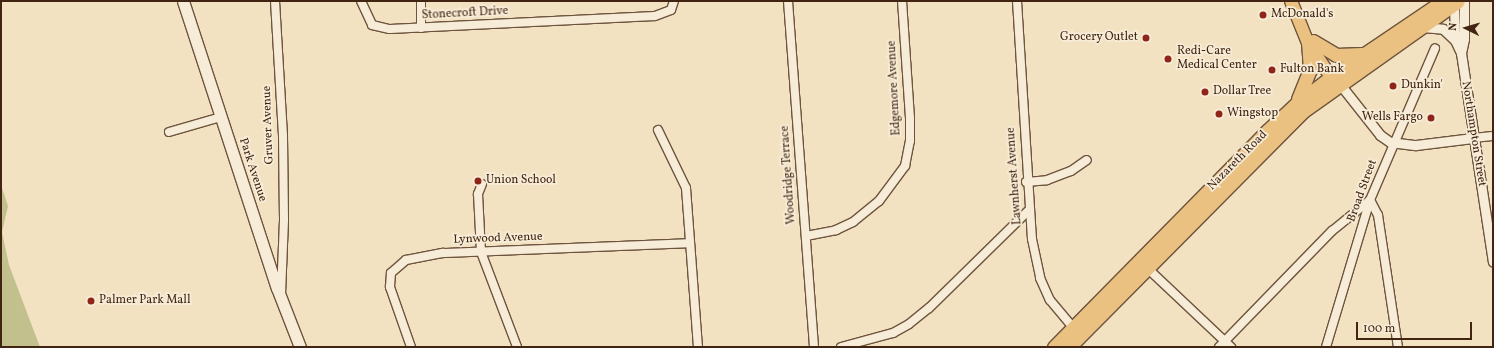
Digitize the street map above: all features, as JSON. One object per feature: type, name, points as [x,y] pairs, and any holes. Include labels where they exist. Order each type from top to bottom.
[{"type":"highway","name":"Nazareth Road","points":[[1054,347],[1077,331],[1296,104],[1335,78],[1422,27],[1455,2]]},
{"type":"highway","name":"Nazareth Road","points":[[1143,264],[1335,78],[1366,54],[1455,2]]},
{"type":"highway","points":[[1296,104],[1309,75],[1311,42],[1336,55],[1351,56],[1366,54]]},
{"type":"highway","name":"Nazareth Road","points":[[1069,347],[1077,331]]},
{"type":"main road","name":"Park Avenue","points":[[183,1],[281,297],[300,347]]},
{"type":"main road","points":[[1291,1],[1311,42],[1335,78]]},
{"type":"main road","points":[[1297,1],[1311,42]]},
{"type":"street","name":"Gruver Avenue","points":[[275,1],[283,145],[284,220],[281,297]]},
{"type":"street","name":"Stonecroft Drive","points":[[361,1],[369,21],[375,28],[421,28],[656,16],[671,10],[674,1]]},
{"type":"street","points":[[421,1],[421,28]]},
{"type":"street","points":[[788,1],[797,1]]},
{"type":"street","name":"Woodridge Terrace","points":[[788,1],[814,347]]},
{"type":"street","name":"Edgemore Avenue","points":[[806,236],[836,230],[853,222],[879,201],[905,166],[910,141],[910,118],[902,1]]},
{"type":"street","name":"Lawnherst Avenue","points":[[1017,1],[1028,211],[1040,278],[1050,300],[1077,331]]},
{"type":"street","name":"Northampton Street","points":[[1455,2],[1456,40],[1461,53],[1493,262]]},
{"type":"street","name":"Northampton Street","points":[[1455,2],[1464,39],[1461,53]]},
{"type":"street","points":[[1422,27],[1443,29],[1456,40]]},
{"type":"street","name":"Broad Street","points":[[1326,347],[1370,200],[1435,48]]},
{"type":"street","points":[[1335,78],[1380,135],[1394,143],[1416,145],[1493,136]]},
{"type":"street","points":[[169,132],[221,117]]},
{"type":"street","points":[[658,130],[686,188],[698,347]]},
{"type":"street","points":[[1026,182],[1053,178],[1071,171],[1087,160]]},
{"type":"street","points":[[482,184],[478,194],[481,252],[517,347]]},
{"type":"street","points":[[1143,264],[1225,345],[1332,231],[1370,200],[1378,215],[1398,347]]},
{"type":"street","points":[[841,347],[886,335],[909,324],[929,308],[1028,211]]},
{"type":"street","name":"Lynwood Avenue","points":[[411,347],[390,287],[391,273],[406,260],[422,255],[690,243]]},
{"type":"shaded area","points":[[1,185],[8,206],[2,232],[9,265],[40,347],[1,347]]},
{"type":"place","name":"McDonald's","points":[[1263,15]]},
{"type":"place","name":"Grocery Outlet","points":[[1146,38]]},
{"type":"place","name":"Redi-Care Medical Center","points":[[1168,59]]},
{"type":"place","name":"Fulton Bank","points":[[1272,70]]},
{"type":"place","name":"Dunkin'","points":[[1393,86]]},
{"type":"place","name":"Dollar Tree","points":[[1205,92]]},
{"type":"place","name":"Wingstop","points":[[1219,114]]},
{"type":"place","name":"Wells Fargo","points":[[1431,118]]},
{"type":"place","name":"Union School","points":[[478,181]]},
{"type":"place","name":"Palmer Park Mall","points":[[91,301]]}]
